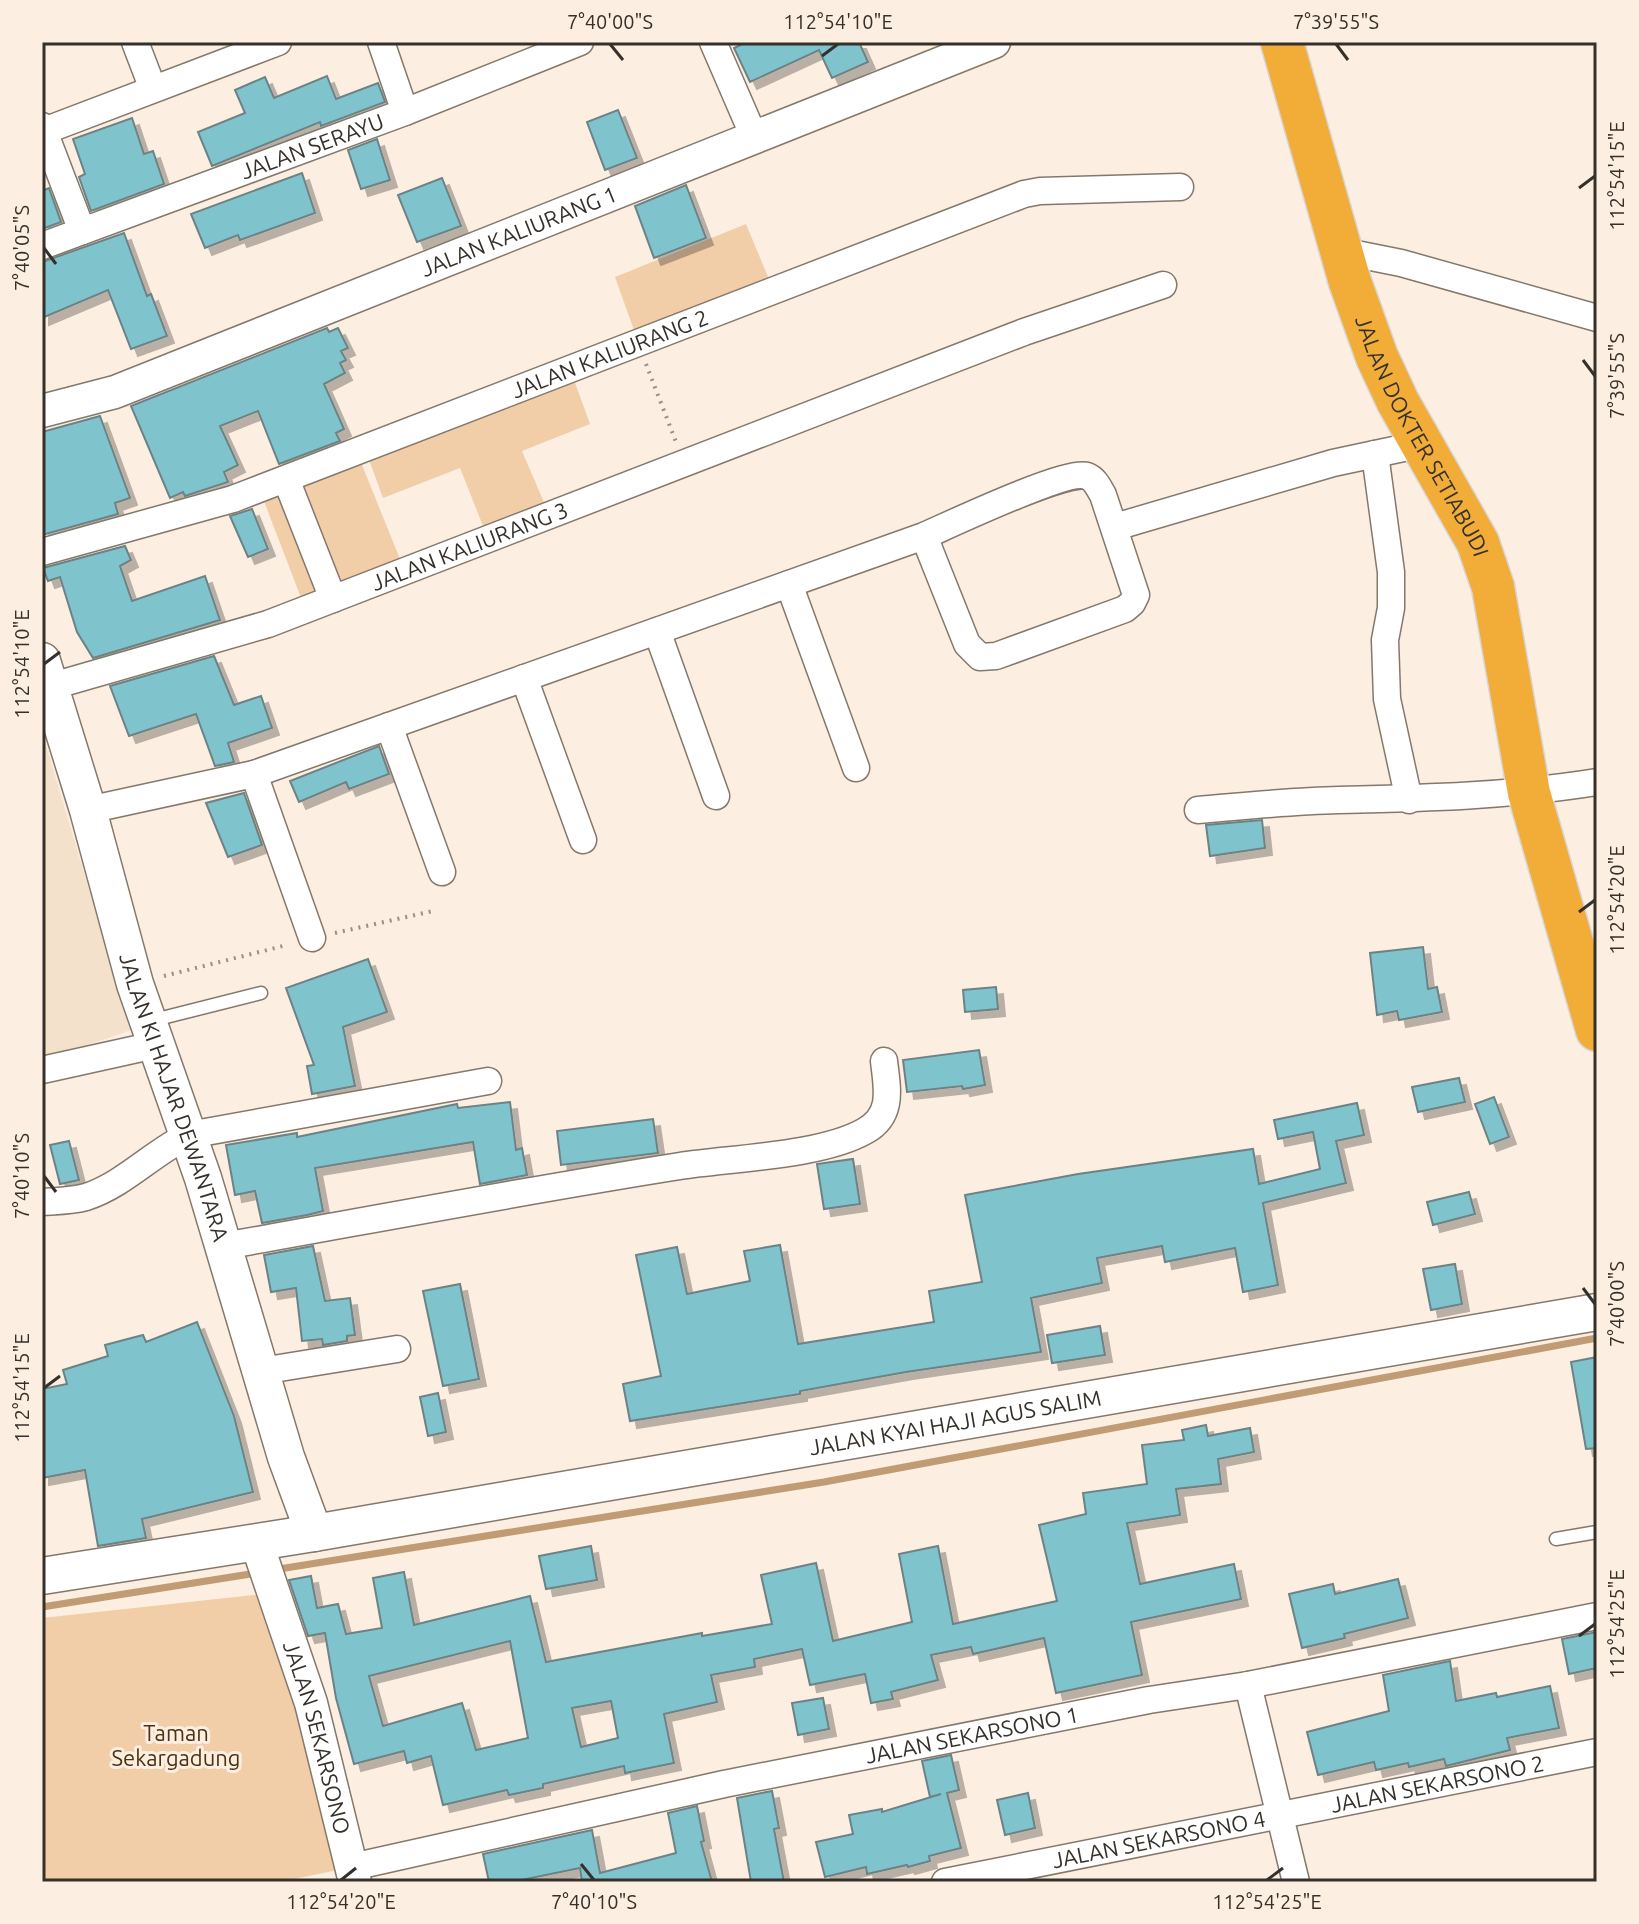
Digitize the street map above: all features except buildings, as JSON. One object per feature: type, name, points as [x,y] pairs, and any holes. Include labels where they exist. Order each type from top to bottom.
[{"type":"highway","name":"JALAN DOKTER SETIABUDI","points":[[1282,42],[1341,251],[1377,357],[1478,543],[1493,587],[1529,793],[1597,1030]]},
{"type":"main road","name":"JALAN KI HAJAR DEWANTARA","points":[[44,679],[88,810],[135,984],[224,1246],[286,1457],[314,1533]]},
{"type":"main road","name":"JALAN KYAI HAJI AGUS SALIM","points":[[42,1576],[257,1547],[314,1533],[1597,1312]]},
{"type":"street","points":[[135,42],[153,89]]},
{"type":"street","points":[[381,42],[405,112]]},
{"type":"street","name":"JALAN SERAYU","points":[[42,246],[405,112],[580,42]]},
{"type":"street","points":[[713,42],[755,139]]},
{"type":"street","name":"JALAN KALIURANG 1","points":[[42,411],[115,392],[994,42]]},
{"type":"street","points":[[82,231],[43,128],[270,43]]},
{"type":"street","name":"JALAN KALIURANG 2","points":[[42,552],[233,499],[1024,194],[1180,187]]},
{"type":"street","points":[[1341,251],[1401,263],[1597,318]]},
{"type":"street","name":"JALAN KALIURANG 3","points":[[44,679],[268,624],[1024,332],[1163,285]]},
{"type":"street","points":[[1115,527],[1252,485],[1422,444]]},
{"type":"street","points":[[1375,454],[1391,572],[1391,608],[1385,640],[1387,699],[1409,800]]},
{"type":"street","points":[[88,810],[254,774],[924,536],[1012,498],[1073,477],[1087,476],[1097,484],[1115,527],[1136,595],[1125,609],[996,656],[980,657],[967,644],[924,536]]},
{"type":"street","points":[[286,479],[333,599]]},
{"type":"street","points":[[789,584],[856,768]]},
{"type":"street","points":[[657,631],[716,796]]},
{"type":"street","points":[[524,678],[583,840]]},
{"type":"street","points":[[389,726],[442,872]]},
{"type":"street","points":[[254,774],[312,938]]},
{"type":"street","points":[[1198,810],[1337,800],[1409,800],[1529,793],[1597,782]]},
{"type":"street","points":[[42,1070],[151,1033]]},
{"type":"street","points":[[224,1246],[682,1166],[831,1144],[864,1132],[882,1116],[888,1102],[884,1061]]},
{"type":"street","points":[[42,1202],[82,1198],[107,1189],[131,1175],[165,1147],[181,1117],[488,1081]]},
{"type":"street","points":[[261,1371],[397,1349]]},
{"type":"street","name":"JALAN SEKARSONO","points":[[257,1547],[311,1703],[353,1874]]},
{"type":"street","name":"JALAN SEKARSONO 1","points":[[353,1874],[724,1784],[1597,1616]]},
{"type":"street","points":[[1248,1685],[1296,1882]]},
{"type":"street","name":"JALAN SEKARSONO 2","points":[[1279,1815],[1597,1752]]},
{"type":"street","name":"JALAN SEKARSONO 4","points":[[945,1882],[1279,1815]]},
{"type":"lane","points":[[151,1033],[261,993]]},
{"type":"lane","points":[[1556,1539],[1597,1532]]},
{"type":"path","points":[[638,343],[685,463]]},
{"type":"path","points":[[135,984],[312,938],[433,911]]},
{"type":"shaded area","points":[[42,732],[131,1030],[42,1061]]},
{"type":"green space","points":[[746,224],[771,284],[636,336],[615,277]]},
{"type":"green space","points":[[574,380],[590,424],[522,451],[546,507],[485,531],[460,468],[383,498],[368,457]]},
{"type":"green space","points":[[360,460],[402,564],[303,603],[262,496]]},
{"type":"green space","name":"Taman Sekargadung","points":[[272,1593],[352,1867],[280,1882],[42,1882],[42,1618]]},
{"type":"waterway","points":[[273,1570],[824,1482],[1597,1338]]},
{"type":"waterway","points":[[42,1607],[257,1573]]}]
